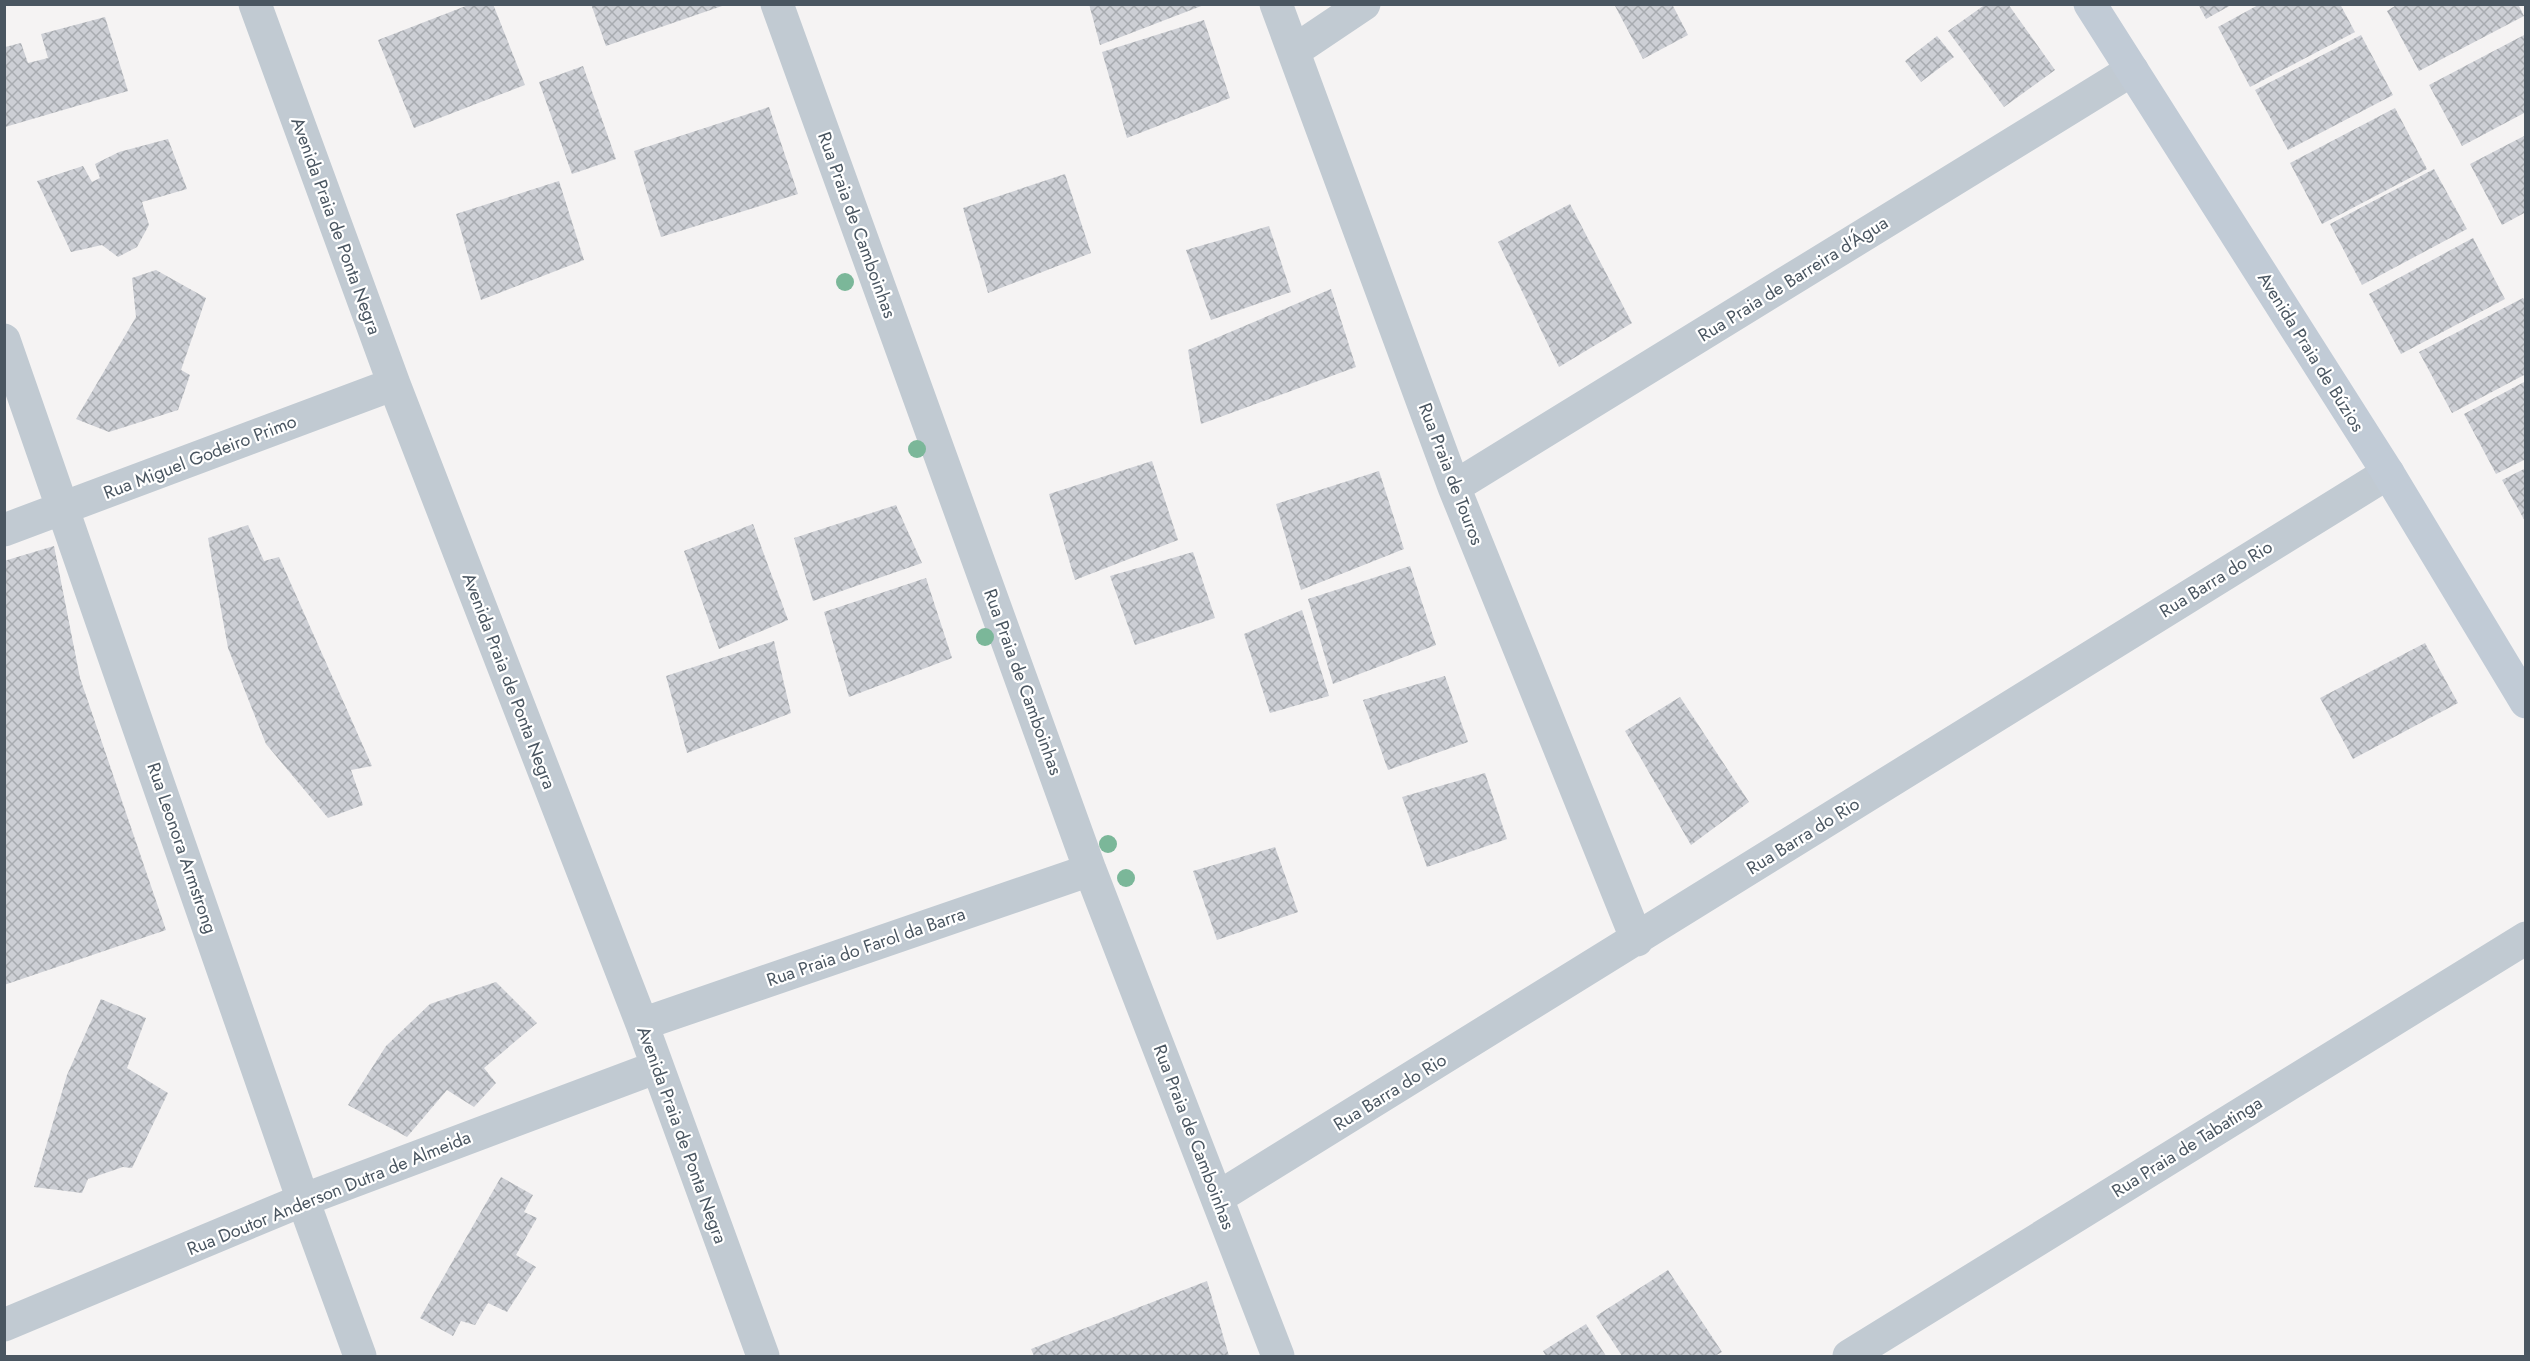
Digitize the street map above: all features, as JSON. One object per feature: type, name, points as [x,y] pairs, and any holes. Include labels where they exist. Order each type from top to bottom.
[{"type":"main road","name":"Avenida Praia de Búzios","points":[[2090,4],[2388,472],[2523,691]]},
{"type":"street","name":"Avenida Praia de Ponta Negra","points":[[255,4],[394,384],[642,1024],[763,1356]]},
{"type":"street","name":"Rua Praia de Camboinhas","points":[[777,4],[1090,870],[1278,1356]]},
{"type":"street","name":"Rua Praia de Touros","points":[[1276,4],[1454,487],[1637,940]]},
{"type":"street","points":[[1294,51],[1364,4]]},
{"type":"street","name":"Rua Praia de Barreira d'Água","points":[[1454,487],[2132,70]]},
{"type":"street","name":"Rua Leonora Armstrong","points":[[4,340],[303,1200],[360,1356]]},
{"type":"street","name":"Rua Miguel Godeiro Primo","points":[[4,530],[394,384]]},
{"type":"street","name":"Rua Barra do Rio","points":[[1217,1198],[1637,940],[2388,472]]},
{"type":"street","name":"Rua Praia do Farol da Barra","points":[[642,1024],[1090,870]]},
{"type":"street","name":"Rua Praia de Tabatinga","points":[[1849,1356],[2526,939]]},
{"type":"street","name":"Rua Doutor Anderson Dutra de Almeida","points":[[4,1325],[303,1200],[657,1067]]},
{"type":"building","points":[[471,4],[493,4],[525,85],[414,128],[378,40]]},
{"type":"building","points":[[591,4],[725,4],[725,5],[606,46]]},
{"type":"building","points":[[1089,4],[1204,4],[1204,5],[1100,45]]},
{"type":"building","points":[[1614,4],[1672,4],[1688,35],[1643,59]]},
{"type":"building","points":[[1986,4],[2008,4],[2055,70],[2004,107],[1948,31]]},
{"type":"building","points":[[2198,4],[2233,4],[2206,19]]},
{"type":"building","points":[[2260,4],[2340,4],[2355,32],[2250,87],[2218,27]]},
{"type":"building","points":[[2398,4],[2518,4],[2524,16],[2419,71],[2387,11]]},
{"type":"building","points":[[105,17],[128,91],[5,127],[5,47],[21,43],[28,63],[48,58],[41,34]]},
{"type":"building","points":[[1204,20],[1230,98],[1127,138],[1102,52]]},
{"type":"building","points":[[2526,34],[2526,112],[2462,146],[2429,85]]},
{"type":"building","points":[[2361,35],[2393,95],[2288,150],[2255,90]]},
{"type":"building","points":[[1937,36],[1954,57],[1921,82],[1905,61]]},
{"type":"building","points":[[583,66],[616,159],[572,174],[539,82]]},
{"type":"building","points":[[769,107],[798,194],[661,237],[634,151]]},
{"type":"building","points":[[2395,108],[2427,169],[2322,224],[2290,163]]},
{"type":"building","points":[[2526,135],[2526,212],[2502,225],[2470,164]]},
{"type":"building","points":[[168,139],[187,189],[142,202],[149,225],[137,247],[118,257],[102,245],[71,252],[37,181],[83,166],[92,182],[100,178],[95,164],[119,152]]},
{"type":"building","points":[[2434,169],[2467,229],[2362,285],[2330,224]]},
{"type":"building","points":[[1065,174],[1091,253],[988,293],[963,208]]},
{"type":"building","points":[[559,181],[584,260],[481,300],[456,214]]},
{"type":"building","points":[[1570,204],[1632,323],[1559,367],[1498,242]]},
{"type":"building","points":[[1269,226],[1291,292],[1211,320],[1186,250]]},
{"type":"building","points":[[2473,238],[2505,299],[2401,354],[2369,294]]},
{"type":"building","points":[[156,270],[206,298],[181,370],[190,375],[178,410],[109,432],[76,419],[136,317],[132,278]]},
{"type":"building","points":[[1331,289],[1356,367],[1201,424],[1188,350]]},
{"type":"building","points":[[2523,298],[2526,302],[2526,374],[2452,413],[2419,352]]},
{"type":"building","points":[[2526,381],[2526,459],[2496,474],[2464,414]]},
{"type":"building","points":[[1152,461],[1178,540],[1075,580],[1049,494]]},
{"type":"building","points":[[2526,468],[2526,523],[2502,480]]},
{"type":"building","points":[[1379,471],[1404,549],[1301,590],[1276,504]]},
{"type":"building","points":[[896,505],[922,563],[813,601],[794,538]]},
{"type":"building","points":[[753,524],[788,620],[719,649],[684,551]]},
{"type":"building","points":[[248,525],[264,561],[279,557],[372,766],[351,770],[363,805],[328,818],[266,744],[228,648],[208,538]]},
{"type":"building","points":[[54,546],[80,678],[166,930],[4,985],[4,561]]},
{"type":"building","points":[[1193,552],[1215,618],[1135,645],[1110,576]]},
{"type":"building","points":[[1410,566],[1436,645],[1333,684],[1308,599]]},
{"type":"building","points":[[926,578],[952,658],[849,697],[824,612]]},
{"type":"building","points":[[1302,610],[1329,696],[1270,713],[1244,634]]},
{"type":"building","points":[[774,641],[791,713],[687,753],[666,676]]},
{"type":"building","points":[[2425,643],[2458,703],[2353,759],[2320,698]]},
{"type":"building","points":[[1445,676],[1468,742],[1388,770],[1363,700]]},
{"type":"building","points":[[1680,697],[1749,802],[1691,845],[1625,731]]},
{"type":"building","points":[[1485,773],[1507,839],[1427,867],[1402,797]]},
{"type":"building","points":[[1275,847],[1298,912],[1217,940],[1193,871]]},
{"type":"building","points":[[496,982],[537,1023],[484,1068],[496,1083],[474,1107],[447,1090],[407,1137],[348,1105],[386,1046],[430,1004]]},
{"type":"building","points":[[101,999],[146,1018],[127,1068],[168,1093],[132,1168],[123,1167],[88,1179],[82,1193],[34,1187],[67,1075]]},
{"type":"building","points":[[501,1177],[533,1195],[524,1212],[537,1218],[516,1255],[536,1267],[507,1312],[488,1303],[475,1325],[461,1321],[453,1336],[420,1318]]},
{"type":"building","points":[[1668,1270],[1722,1352],[1715,1356],[1622,1356],[1596,1316]]},
{"type":"building","points":[[1207,1281],[1229,1356],[1034,1356],[1031,1349]]},
{"type":"building","points":[[1586,1324],[1606,1356],[1546,1356],[1543,1351]]}]
